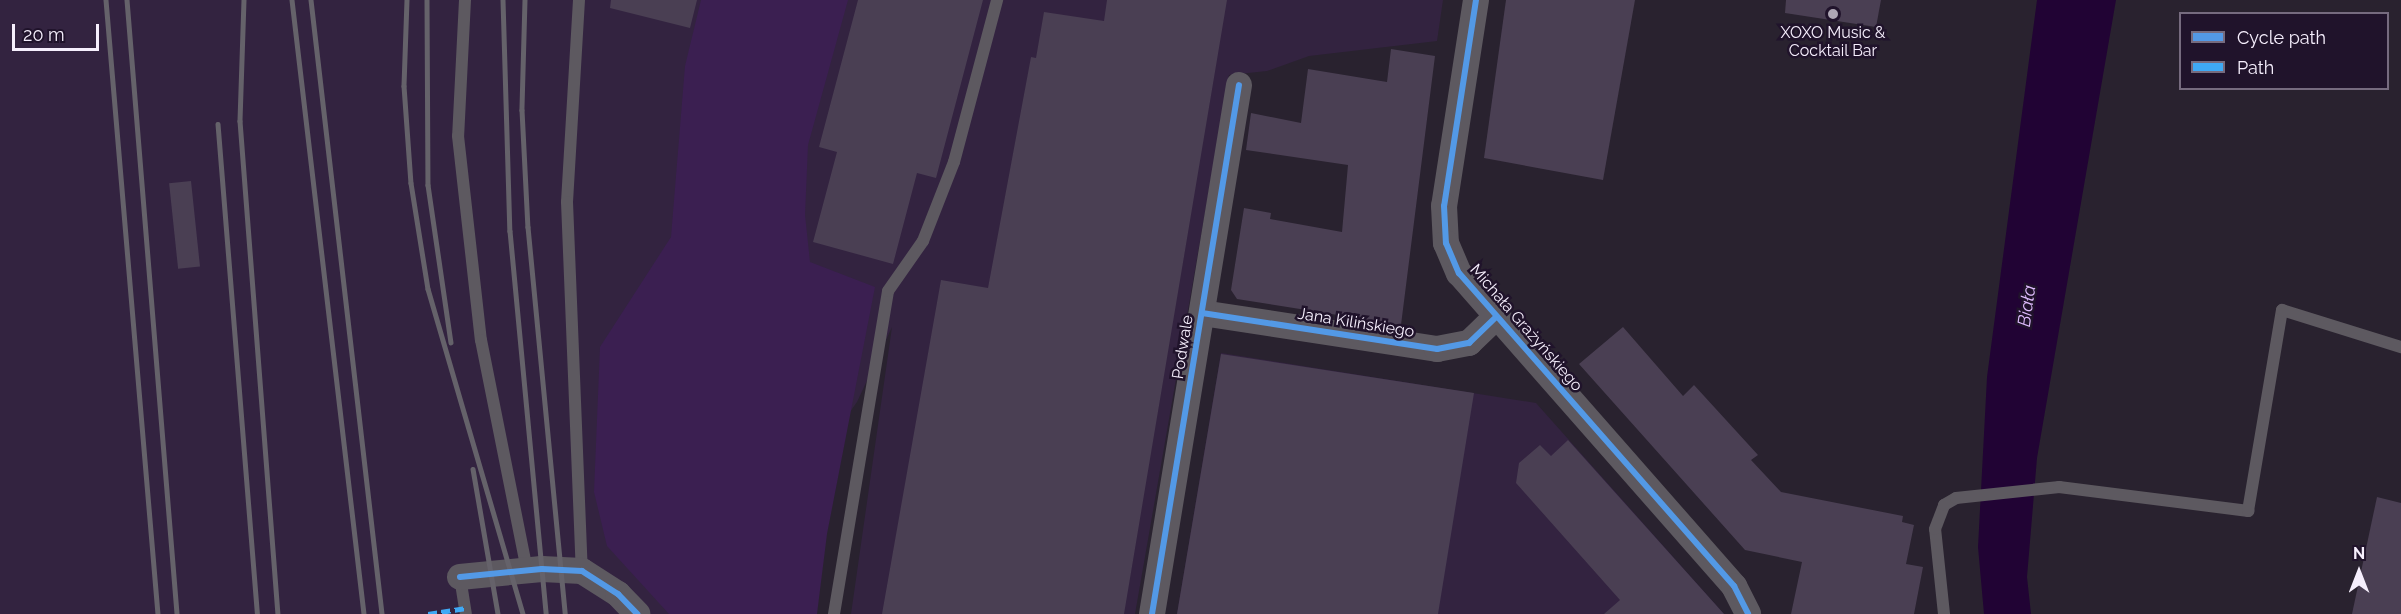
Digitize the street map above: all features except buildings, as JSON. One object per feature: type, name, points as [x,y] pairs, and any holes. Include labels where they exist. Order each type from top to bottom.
[{"type":"street","name":"Michała Grażyńskiego","points":[[1476,0],[1444,207],[1446,243],[1459,273],[1734,586],[1748,614]]},
{"type":"street","name":"Podwale","points":[[1152,614],[1239,85]]},
{"type":"street","name":"Jana Kilińskiego","points":[[1202,313],[1437,349],[1469,343],[1496,317]]},
{"type":"street","points":[[460,577],[527,570],[582,571],[618,594],[637,614]]},
{"type":"lane","points":[[465,0],[458,136],[481,340],[527,570]]},
{"type":"lane","points":[[579,0],[567,202],[582,571]]},
{"type":"lane","points":[[834,614],[888,291],[923,241],[954,162],[997,0]]},
{"type":"lane","points":[[1944,614],[1935,529],[1944,505],[1956,498],[2059,487],[2248,511],[2282,310],[2307,314],[2401,347]]},
{"type":"lane","points":[[460,577],[466,614]]},
{"type":"shaded area","points":[[0,0],[1443,0],[1437,41],[1309,56],[1267,71],[1229,75],[1135,614],[851,614],[892,327],[857,402],[785,504],[730,614],[0,614]]},
{"type":"shaded area","points":[[701,0],[848,0],[808,145],[805,215],[810,262],[875,287],[827,534],[817,614],[669,614],[607,546],[594,492],[600,347],[671,237],[685,66]]},
{"type":"shaded area","points":[[1221,353],[1536,403],[1724,614],[1177,614]]},
{"type":"water","name":"Biała","points":[[2037,0],[2116,0],[2037,458],[2027,577],[2031,614],[1984,614],[1978,547],[1987,377]]},
{"type":"railway","points":[[106,0],[158,614]]},
{"type":"railway","points":[[127,0],[177,614]]},
{"type":"railway","points":[[244,0],[240,121],[278,614]]},
{"type":"railway","points":[[292,0],[364,614]]},
{"type":"railway","points":[[311,0],[382,614]]},
{"type":"railway","points":[[407,0],[404,86],[411,183],[428,289],[523,614]]},
{"type":"railway","points":[[427,0],[428,185],[451,342]]},
{"type":"railway","points":[[503,0],[510,231],[546,614]]},
{"type":"railway","points":[[525,0],[522,110],[528,227],[565,614]]},
{"type":"railway","points":[[218,124],[257,614]]},
{"type":"railway","points":[[473,469],[498,614]]},
{"type":"marked path","points":[[428,614],[465,608]]},
{"type":"cycle path","points":[[1476,0],[1444,206],[1446,243],[1459,273],[1734,586],[1748,614]]},
{"type":"cycle path","points":[[1152,614],[1239,85]]},
{"type":"cycle path","points":[[1202,313],[1437,349],[1469,343],[1496,317]]},
{"type":"cycle path","points":[[460,577],[542,569],[582,571],[618,594],[637,614]]},
{"type":"place","name":"XOXO Music & Cocktail Bar","points":[[1833,14]]}]
